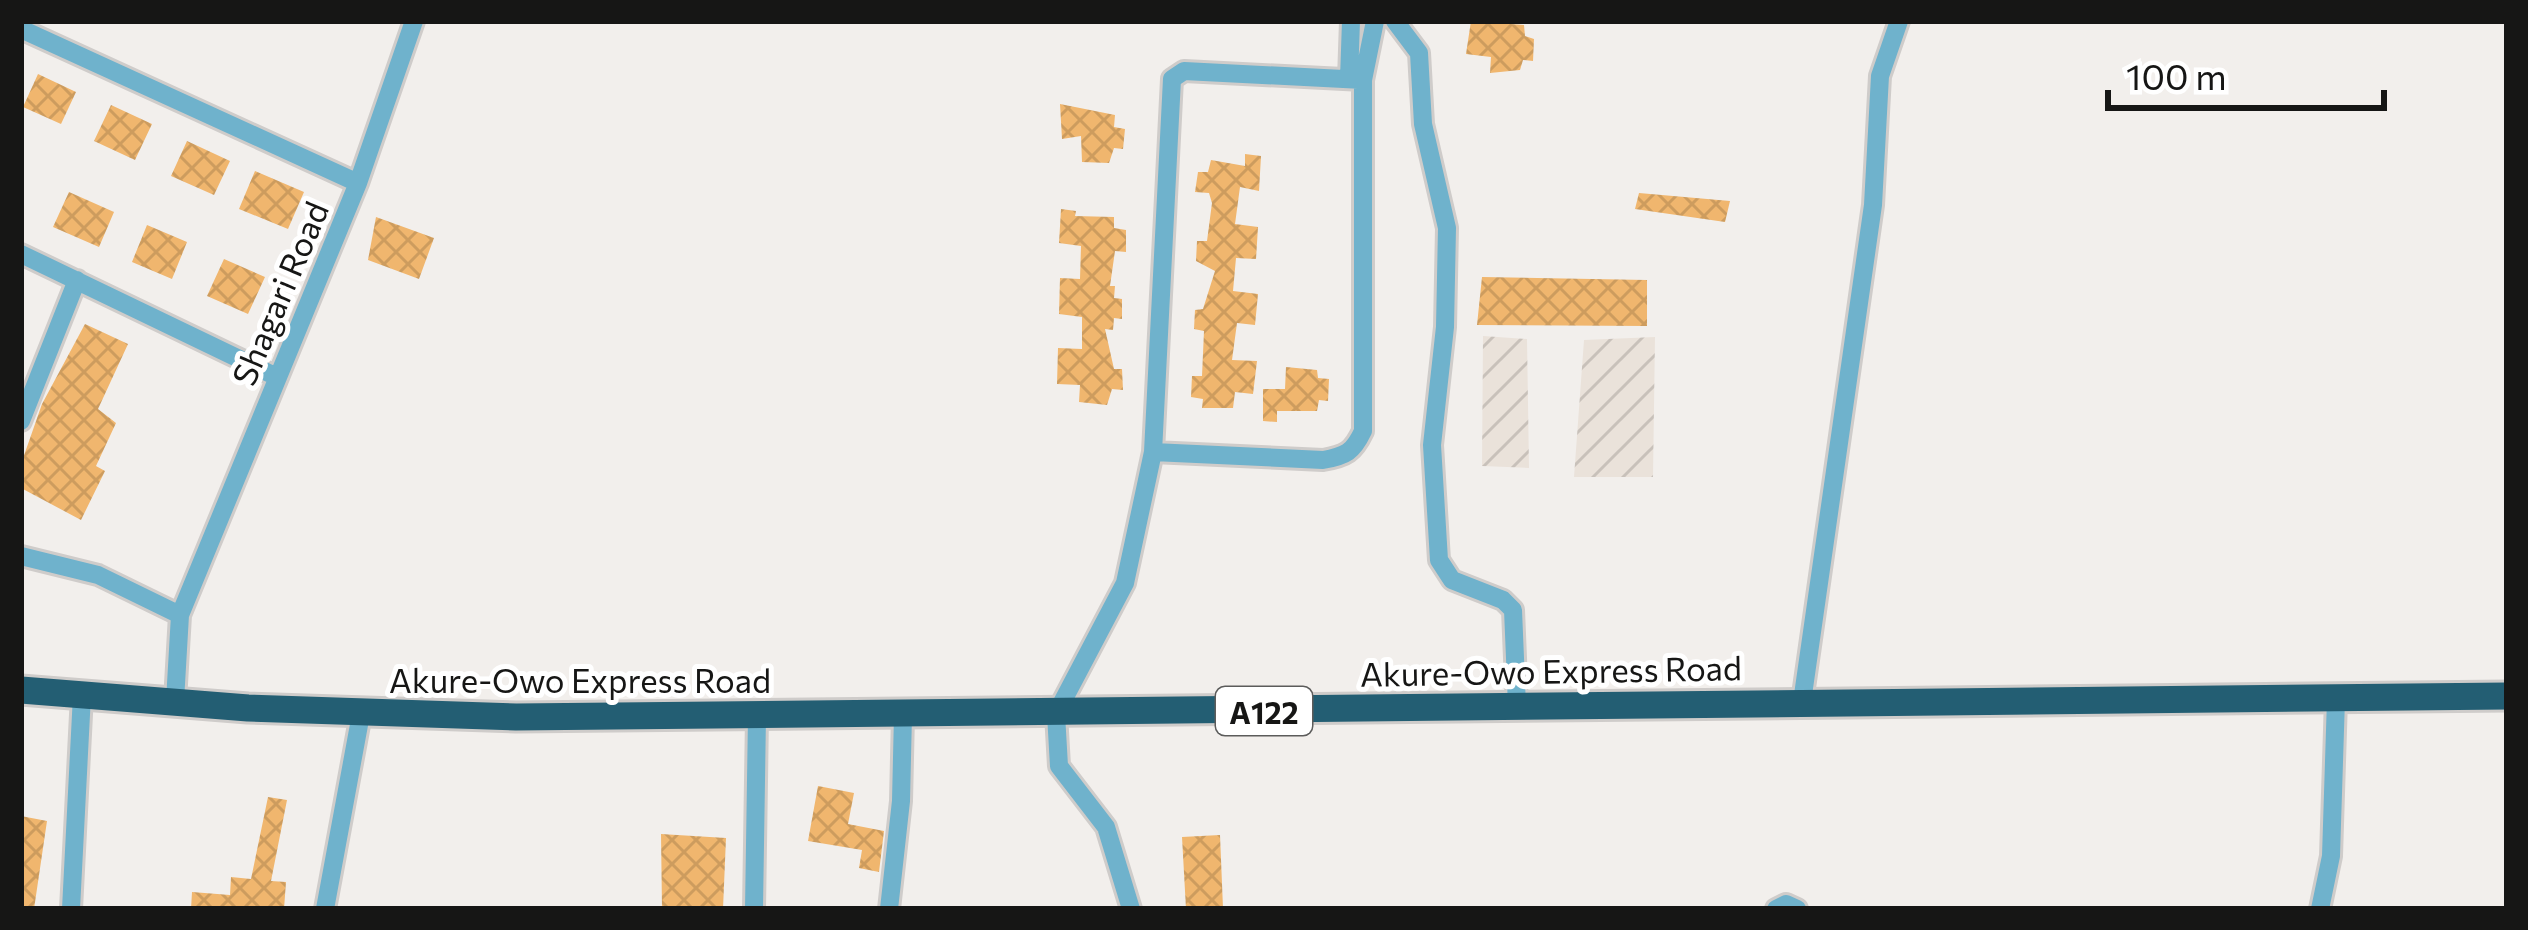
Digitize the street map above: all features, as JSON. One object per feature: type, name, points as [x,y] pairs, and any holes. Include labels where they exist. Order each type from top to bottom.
[{"type":"highway","name":"Akure-Owo Express Road","points":[[21,690],[361,714],[757,716],[2507,696]]},
{"type":"street","name":"Shagari Road","points":[[175,701],[180,616],[358,183],[414,21]]},
{"type":"street","points":[[1153,452],[1323,460],[1346,456],[1356,447],[1363,431],[1351,21]]},
{"type":"street","points":[[1356,80],[1375,21]]},
{"type":"street","points":[[1396,21],[1418,53],[1423,124],[1448,228],[1445,327],[1432,445],[1438,560],[1452,580],[1503,600],[1513,610],[1517,706]]},
{"type":"street","points":[[1802,702],[1873,205],[1880,76],[1899,21]]},
{"type":"street","points":[[21,29],[358,183]]},
{"type":"street","points":[[1131,909],[1106,826],[1059,766],[1056,714],[1125,583],[1153,452],[1172,79],[1184,71],[1356,80]]},
{"type":"street","points":[[21,254],[277,376]]},
{"type":"street","points":[[21,421],[77,280]]},
{"type":"street","points":[[21,556],[114,581],[180,616]]},
{"type":"street","points":[[70,909],[82,695]]},
{"type":"street","points":[[2320,909],[2331,856],[2336,699]]},
{"type":"street","points":[[326,909],[361,714]]},
{"type":"street","points":[[889,909],[901,800],[903,715]]},
{"type":"street","points":[[754,909],[757,716]]},
{"type":"street","points":[[1776,909],[1786,904],[1797,909]]},
{"type":"shaded area","points":[[1483,336],[1527,339],[1529,468],[1482,466]]},
{"type":"shaded area","points":[[1655,337],[1653,477],[1574,477],[1584,340]]},
{"type":"building","points":[[1471,21],[1524,25],[1525,36],[1534,39],[1533,61],[1523,60],[1520,70],[1490,73],[1491,57],[1466,54]]},
{"type":"building","points":[[38,74],[76,92],[61,124],[23,107]]},
{"type":"building","points":[[1060,104],[1115,115],[1114,127],[1125,129],[1123,149],[1114,148],[1109,163],[1082,162],[1081,136],[1062,139]]},
{"type":"building","points":[[111,105],[152,124],[135,160],[94,141]]},
{"type":"building","points":[[187,141],[230,161],[214,195],[171,176]]},
{"type":"building","points":[[1245,154],[1261,156],[1259,191],[1240,187],[1235,224],[1258,227],[1256,259],[1236,258],[1233,291],[1258,294],[1255,325],[1237,323],[1232,360],[1257,361],[1253,394],[1235,392],[1233,408],[1202,408],[1203,399],[1191,397],[1192,376],[1202,376],[1204,331],[1194,329],[1195,310],[1203,309],[1215,271],[1196,261],[1197,241],[1207,241],[1212,203],[1209,193],[1195,192],[1198,172],[1208,172],[1211,160],[1245,166]]},
{"type":"building","points":[[255,171],[304,192],[288,229],[239,209]]},
{"type":"building","points":[[69,192],[114,212],[99,247],[53,227]]},
{"type":"building","points":[[1639,193],[1730,201],[1725,222],[1635,209]]},
{"type":"building","points":[[1061,209],[1076,211],[1075,216],[1114,217],[1114,228],[1126,230],[1126,252],[1115,251],[1110,286],[1115,286],[1114,298],[1122,299],[1122,319],[1114,318],[1113,330],[1105,329],[1114,369],[1122,369],[1123,390],[1112,389],[1107,405],[1079,402],[1080,385],[1057,384],[1058,348],[1082,349],[1082,317],[1059,314],[1060,278],[1080,279],[1081,246],[1059,243]]},
{"type":"building","points":[[376,217],[434,238],[419,279],[368,260]]},
{"type":"building","points":[[147,225],[187,242],[172,279],[132,262]]},
{"type":"building","points":[[224,259],[265,277],[248,314],[207,296]]},
{"type":"building","points":[[1482,277],[1647,280],[1647,326],[1477,325]]},
{"type":"building","points":[[85,324],[128,344],[98,409],[116,423],[96,466],[105,471],[81,520],[21,488],[21,464],[42,404]]},
{"type":"building","points":[[1286,367],[1317,370],[1318,378],[1329,379],[1328,401],[1319,400],[1317,411],[1277,411],[1277,422],[1263,421],[1263,389],[1285,389]]},
{"type":"building","points":[[818,786],[854,793],[848,824],[884,831],[879,872],[859,868],[862,850],[808,841]]},
{"type":"building","points":[[268,797],[287,800],[271,881],[286,882],[284,909],[191,909],[192,892],[230,895],[231,877],[251,879]]},
{"type":"building","points":[[21,816],[47,821],[34,909],[21,909]]},
{"type":"building","points":[[661,834],[726,838],[723,909],[662,909]]},
{"type":"building","points":[[1220,835],[1223,908],[1186,909],[1182,837]]}]
